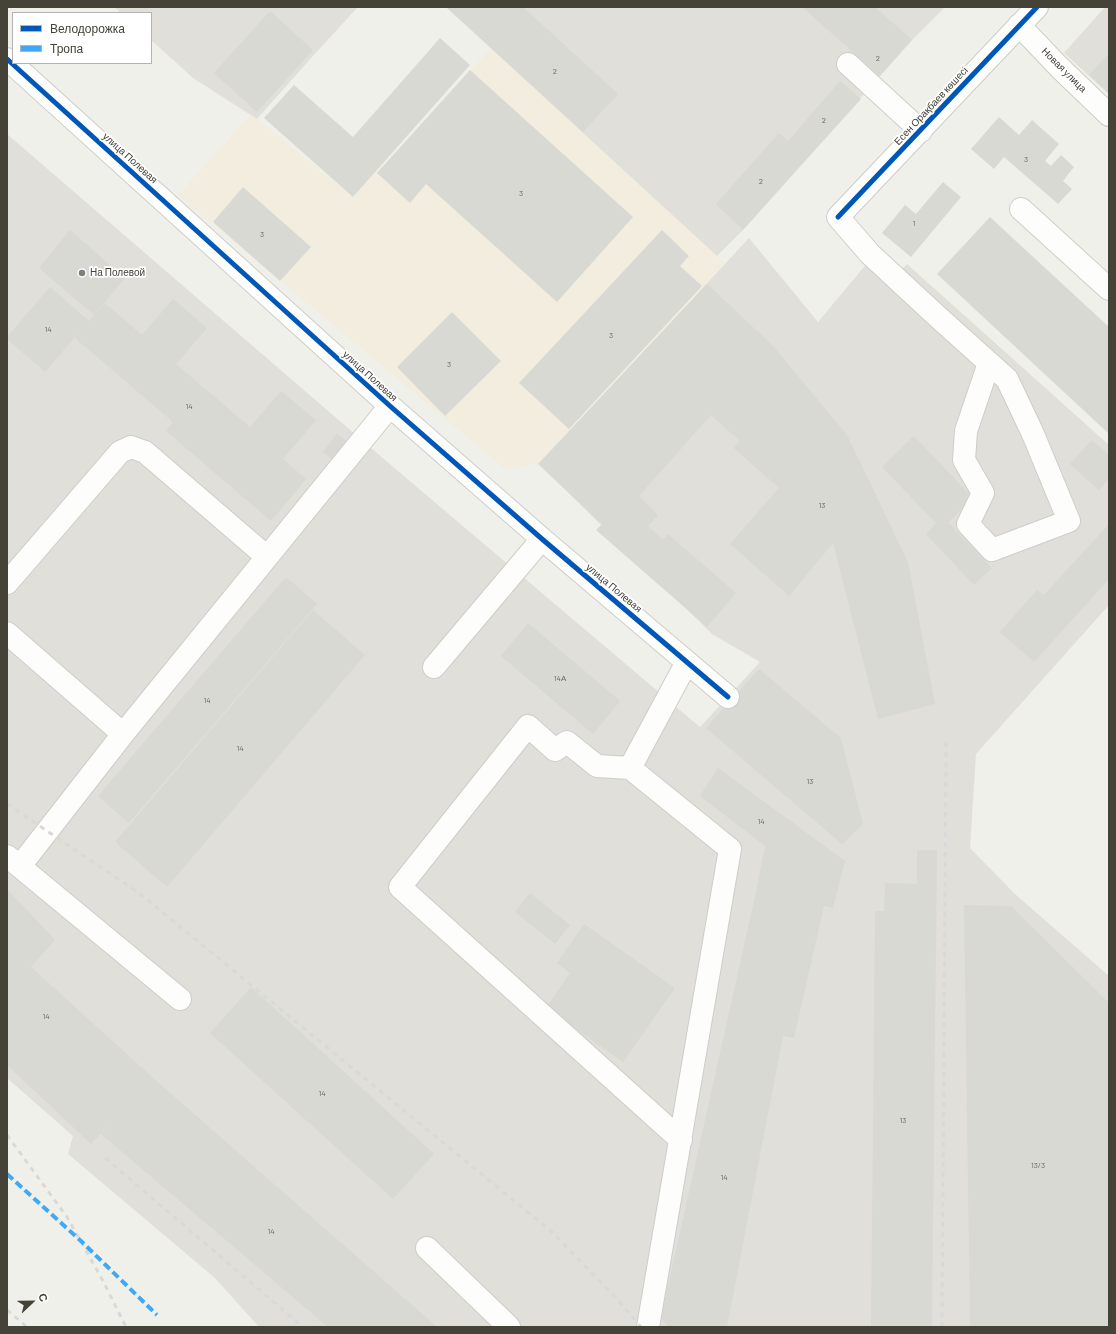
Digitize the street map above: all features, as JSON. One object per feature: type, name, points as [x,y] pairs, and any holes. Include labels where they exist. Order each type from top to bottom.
[{"type":"street","name":"Есен Орақбаев көшесі","points":[[989,363],[870,254],[838,217],[1037,7]]},
{"type":"street","name":"Новая улица","points":[[1019,25],[1109,115]]},
{"type":"street","name":"улица Полевая","points":[[13,64],[390,406],[542,539],[728,697]]},
{"type":"street","points":[[848,64],[921,130]]},
{"type":"street","points":[[1021,209],[1109,289]]},
{"type":"street","points":[[989,363],[1007,379],[1034,434],[1069,521],[992,550],[968,524],[983,493],[964,460],[966,431],[989,363]]},
{"type":"street","points":[[180,999],[14,861],[123,734],[390,406]]},
{"type":"street","points":[[7,583],[120,452],[131,447],[145,452],[267,557]]},
{"type":"street","points":[[434,667],[542,539]]},
{"type":"street","points":[[7,633],[123,734]]},
{"type":"street","points":[[630,768],[687,662]]},
{"type":"street","points":[[648,1327],[681,1140],[730,849],[630,768],[597,766],[567,742],[556,750],[528,726],[400,887],[681,1140]]},
{"type":"street","points":[[427,1248],[509,1327]]},
{"type":"shaded area","points":[[114,7],[358,7],[257,119],[193,78],[152,41],[152,12],[120,12]]},
{"type":"shaded area","points":[[446,7],[945,7],[912,40],[743,230],[717,256]]},
{"type":"shaded area","points":[[1105,7],[1109,7],[1109,94],[1064,53]]},
{"type":"shaded area","points":[[491,48],[725,263],[538,464],[505,469],[178,195],[251,114],[353,197]]},
{"type":"shaded area","points":[[7,134],[385,460],[700,727],[760,662],[712,634],[539,464],[749,238],[818,322],[879,249],[901,270],[907,264],[1109,445],[1109,605],[976,754],[970,848],[1015,894],[1109,976],[1109,1327],[259,1327],[215,1278],[68,1154],[73,1136],[7,1078]]},
{"type":"building","points":[[446,7],[523,7],[618,94],[583,132]]},
{"type":"building","points":[[802,7],[875,7],[912,40],[880,76]]},
{"type":"building","points":[[270,11],[313,50],[257,112],[214,73]]},
{"type":"building","points":[[440,38],[470,65],[353,197],[264,118],[294,85],[353,137]]},
{"type":"building","points":[[1109,53],[1109,94],[1089,75]]},
{"type":"building","points":[[470,70],[633,217],[557,302],[426,184],[410,203],[377,173]]},
{"type":"building","points":[[840,81],[861,99],[743,230],[716,204],[779,133],[788,141]]},
{"type":"building","points":[[999,117],[1019,135],[1032,120],[1059,144],[1045,161],[1051,166],[1061,155],[1074,167],[1063,181],[1072,189],[1058,204],[1004,157],[994,169],[971,149]]},
{"type":"building","points":[[943,182],[961,197],[911,257],[882,233],[905,205],[916,214]]},
{"type":"building","points":[[243,187],[311,247],[280,281],[213,222]]},
{"type":"building","points":[[990,217],[1109,327],[1109,434],[937,274]]},
{"type":"building","name":"На Полевой","points":[[70,230],[125,278],[94,315],[39,268]]},
{"type":"building","points":[[662,230],[689,256],[680,266],[702,286],[569,429],[519,383]]},
{"type":"building","points":[[707,284],[773,346],[847,435],[908,562],[935,704],[878,719],[833,543],[789,596],[730,544],[779,488],[734,448],[740,441],[711,415],[639,496],[658,515],[648,526],[663,540],[668,534],[736,593],[707,627],[596,530],[602,524],[538,464]]},
{"type":"building","points":[[50,287],[89,321],[105,303],[142,335],[173,299],[207,328],[176,364],[250,427],[281,391],[316,420],[283,459],[306,479],[271,521],[166,431],[173,422],[75,338],[82,329],[45,372],[7,339],[7,337]]},
{"type":"building","points":[[452,312],[501,361],[445,416],[397,367]]},
{"type":"building","points":[[337,434],[352,445],[337,463],[323,452]]},
{"type":"building","points":[[914,436],[973,498],[948,522],[992,568],[974,585],[926,534],[936,523],[882,467]]},
{"type":"building","points":[[1092,440],[1109,455],[1109,479],[1099,490],[1070,464]]},
{"type":"building","points":[[1109,524],[1109,579],[1034,662],[1000,632],[1037,590],[1044,595]]},
{"type":"building","points":[[286,577],[317,604],[129,823],[98,796]]},
{"type":"building","points":[[313,610],[365,655],[167,887],[115,842]]},
{"type":"building","points":[[528,623],[620,701],[593,734],[501,656]]},
{"type":"building","points":[[759,669],[841,738],[863,824],[842,844],[706,728]]},
{"type":"building","points":[[718,768],[845,861],[833,908],[824,906],[794,1038],[783,1036],[727,1327],[668,1327],[661,1317],[765,846],[700,796]]},
{"type":"building","points":[[917,850],[937,850],[932,1327],[871,1327],[875,911],[884,911],[885,883],[917,884]]},
{"type":"building","points":[[7,889],[55,940],[31,967],[152,1077],[437,1327],[328,1327],[101,1134],[110,1123],[91,1144],[7,1065]]},
{"type":"building","points":[[530,893],[570,925],[555,944],[515,912]]},
{"type":"building","points":[[964,905],[1011,906],[1109,1003],[1109,1327],[970,1327]]},
{"type":"building","points":[[584,924],[675,988],[623,1062],[546,1008],[570,973],[557,963]]},
{"type":"building","points":[[251,987],[434,1154],[393,1199],[210,1033]]},
{"type":"railway","points":[[942,1327],[946,739]]},
{"type":"railway","points":[[7,804],[139,893],[552,1232],[616,1298],[641,1327]]},
{"type":"railway","points":[[7,1135],[67,1217],[102,1279],[126,1327]]},
{"type":"railway","points":[[105,1158],[303,1327]]},
{"type":"railway","points":[[7,1310],[27,1327]]},
{"type":"marked path","points":[[7,1174],[81,1241],[157,1315]]},
{"type":"cycle path","points":[[838,217],[1037,7]]},
{"type":"cycle path","points":[[7,59],[12,64]]},
{"type":"cycle path","points":[[13,64],[390,406],[542,539],[728,697]]},
{"type":"place","name":"На Полевой","points":[[82,273]]}]
